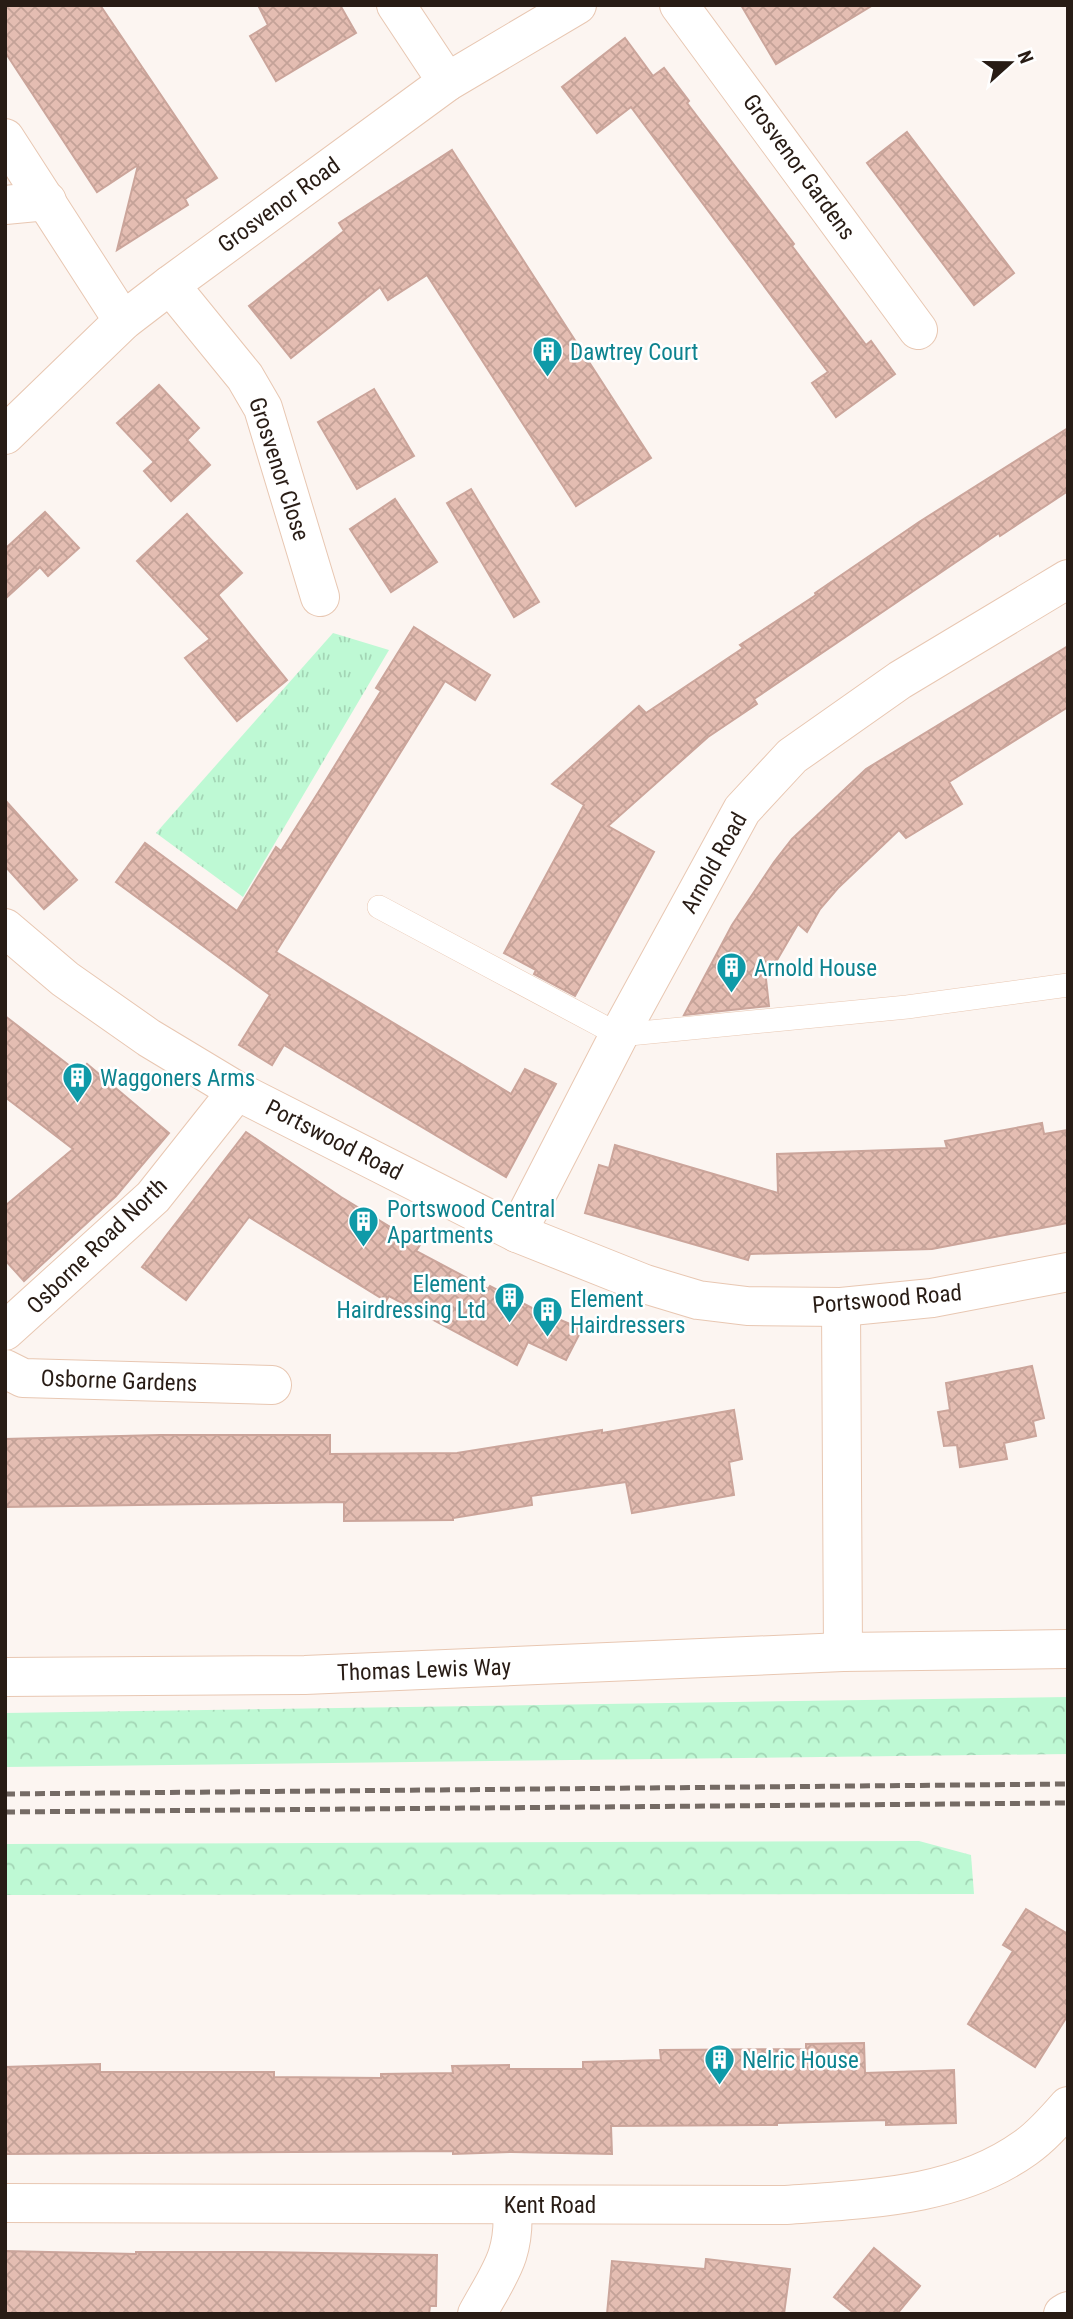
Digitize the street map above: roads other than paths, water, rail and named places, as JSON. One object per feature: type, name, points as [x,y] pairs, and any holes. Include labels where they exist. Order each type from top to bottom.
[{"type":"street","points":[[396,5],[447,82]]},
{"type":"street","name":"Grosvenor Road","points":[[5,435],[123,321],[170,285],[447,82],[577,5]]},
{"type":"street","name":"Grosvenor Gardens","points":[[679,5],[918,330]]},
{"type":"street","points":[[5,138],[123,321]]},
{"type":"street","points":[[5,205],[47,201]]},
{"type":"street","name":"Grosvenor Close","points":[[170,285],[245,377],[263,408],[320,597]]},
{"type":"street","name":"Arnold Road","points":[[517,1233],[619,1034],[742,810],[792,756],[900,680],[1068,579]]},
{"type":"street","name":"Portswood Road","points":[[5,928],[65,979],[149,1038],[237,1091],[517,1233],[645,1284],[698,1300],[747,1306],[841,1307],[932,1298],[1068,1272]]},
{"type":"street","name":"Osborne Road North","points":[[5,1331],[153,1197],[237,1091]]},
{"type":"street","points":[[841,1307],[843,1652]]},
{"type":"street","name":"Osborne Gardens","points":[[5,1369],[23,1378],[247,1375]]},
{"type":"street","name":"Thomas Lewis Way","points":[[5,1677],[305,1675],[843,1652],[1068,1649]]},
{"type":"street","name":"Kent Road","points":[[5,2203],[786,2205],[906,2194],[959,2180],[995,2167],[1061,2128]]},
{"type":"street","points":[[477,2314],[510,2254],[514,2231],[512,2205]]},
{"type":"lane","points":[[379,907],[619,1034],[907,1007],[1068,985]]},
{"type":"railway","points":[[5,1794],[1068,1784]]},
{"type":"railway","points":[[5,1812],[1068,1803]]},
{"type":"place","name":"Dawtrey Court","points":[[547,379]]},
{"type":"place","name":"Arnold House","points":[[731,995]]},
{"type":"place","name":"Waggoners Arms","points":[[77,1105]]},
{"type":"place","name":"Portswood Central Apartments","points":[[364,1249]]},
{"type":"place","name":"Element Hairdressing Ltd","points":[[509,1324]]},
{"type":"place","name":"Element Hairdressers","points":[[547,1339]]},
{"type":"place","name":"Nelric House","points":[[719,2087]]}]
